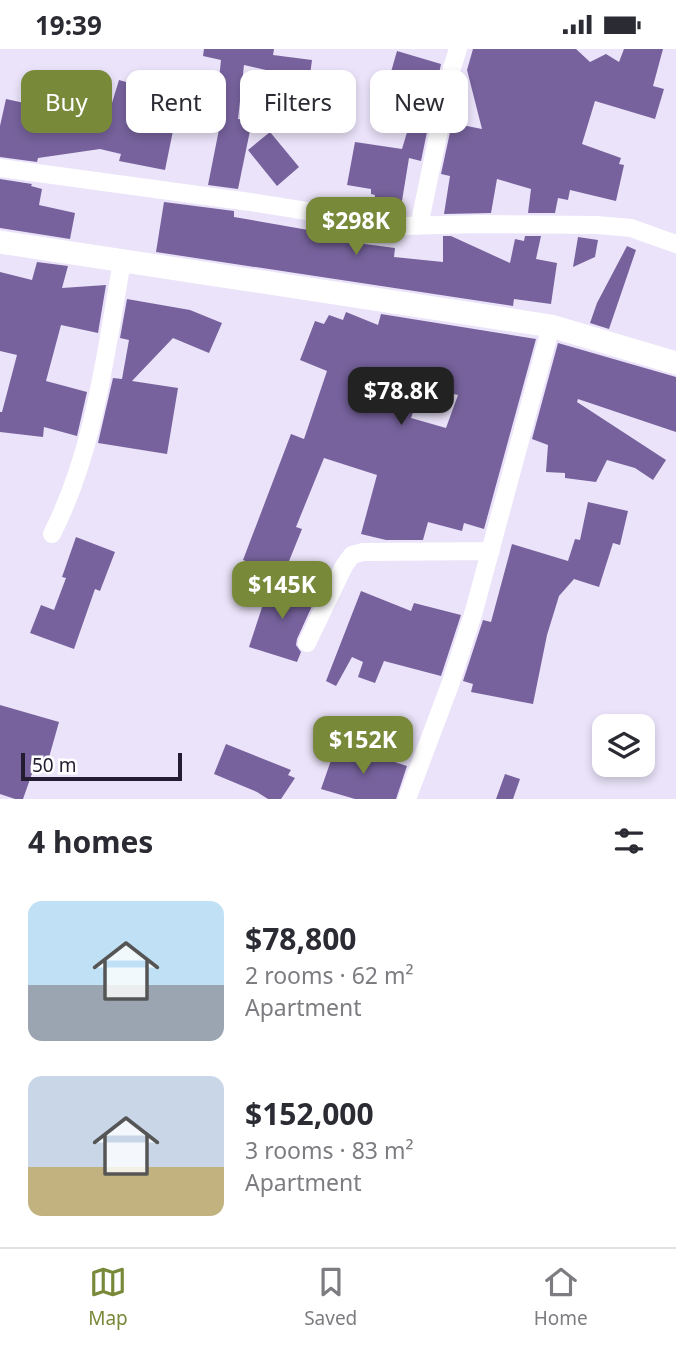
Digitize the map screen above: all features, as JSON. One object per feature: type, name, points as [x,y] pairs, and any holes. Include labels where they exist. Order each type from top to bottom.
[{"type":"street","points":[[419,226],[458,49]]},
{"type":"street","points":[[0,168],[250,202],[384,224],[597,225],[631,228],[676,244]]},
{"type":"street","points":[[0,242],[551,326],[676,363]]},
{"type":"street","points":[[52,534],[67,506],[91,435],[122,262]]},
{"type":"street","points":[[407,799],[451,682],[491,551],[551,326]]},
{"type":"street","points":[[307,643],[344,566],[352,555],[363,552],[491,551]]},
{"type":"building","points":[[204,49],[274,49],[273,55],[312,60],[311,70],[266,70],[244,65],[243,70],[240,70],[240,133],[250,133],[238,189],[208,185],[218,133],[226,133],[226,70],[220,70],[221,60],[203,56]]},
{"type":"building","points":[[473,49],[576,49],[590,62],[606,54],[619,62],[624,49],[663,49],[653,86],[664,89],[655,119],[595,101],[582,144],[621,158],[619,164],[624,165],[616,201],[570,190],[568,200],[558,198],[555,213],[528,213],[531,189],[497,179],[491,213],[444,214],[450,176],[441,174],[450,133],[468,133],[468,126],[482,129],[467,70]]},
{"type":"building","points":[[397,51],[441,64],[440,70],[392,70]]},
{"type":"building","points":[[119,80],[126,82],[126,133],[173,133],[165,170],[119,161],[121,154],[100,149],[38,158],[37,162],[0,157],[0,126],[6,99],[21,102],[21,133],[112,133],[112,103]]},
{"type":"building","points":[[271,133],[299,167],[277,186],[248,150]]},
{"type":"building","points":[[407,133],[427,133],[421,161],[409,158],[401,207],[374,202],[375,195],[371,194],[371,189],[347,185],[355,142],[402,149]]},
{"type":"building","points":[[0,179],[32,184],[31,186],[42,189],[39,205],[75,213],[70,239],[0,228]]},
{"type":"building","points":[[164,202],[234,211],[234,217],[314,231],[307,223],[359,231],[357,243],[395,248],[394,257],[443,262],[443,236],[451,236],[510,263],[515,239],[524,241],[525,236],[541,236],[536,259],[557,263],[551,304],[514,299],[513,306],[156,252]]},
{"type":"building","points":[[578,237],[598,240],[595,257],[573,267]]},
{"type":"building","points":[[627,246],[636,250],[609,329],[590,323],[597,303]]},
{"type":"building","points":[[37,262],[68,266],[62,288],[106,285],[98,333],[61,325],[46,381],[87,392],[77,436],[44,427],[43,437],[0,432],[0,412],[17,355],[0,351],[0,272],[32,280]]},
{"type":"building","points":[[127,299],[190,310],[222,323],[209,353],[173,338],[132,381],[178,388],[167,454],[98,443],[113,378],[122,379],[129,340],[120,338]]},
{"type":"building","points":[[346,312],[378,325],[381,314],[536,339],[484,529],[464,523],[462,531],[428,522],[423,540],[386,540],[361,534],[377,475],[324,458],[296,527],[302,529],[283,576],[243,560],[291,434],[304,439],[327,371],[300,360],[315,321],[324,324],[329,315],[343,320]],"holes":[[[422,387],[458,395],[446,428],[411,418]]]},
{"type":"building","points":[[558,343],[676,377],[676,432],[578,399],[577,402],[666,460],[653,480],[635,468],[607,460],[596,482],[565,478],[565,473],[546,472],[548,445],[532,439]]},
{"type":"building","points":[[588,502],[628,511],[620,545],[613,543],[599,587],[574,579],[559,596],[547,635],[533,704],[471,692],[473,684],[463,681],[483,620],[491,622],[512,544],[568,561],[575,539],[580,540]]},
{"type":"building","points":[[76,537],[115,552],[100,591],[95,589],[74,649],[30,633],[41,605],[54,610],[66,578],[62,577]]},
{"type":"building","points":[[271,580],[317,595],[297,639],[296,645],[301,652],[297,662],[249,647]]},
{"type":"building","points":[[361,591],[411,611],[414,603],[461,615],[441,676],[384,661],[375,683],[358,677],[363,662],[352,657],[336,686],[326,681]]},
{"type":"building","points":[[0,705],[59,722],[46,768],[35,765],[23,799],[0,794]]},
{"type":"building","points":[[226,744],[291,770],[288,775],[295,778],[281,799],[268,799],[214,774]]},
{"type":"building","points":[[348,747],[407,766],[396,799],[355,799],[321,789],[335,749],[346,752]]},
{"type":"building","points":[[505,774],[520,779],[513,799],[496,799]]}]
